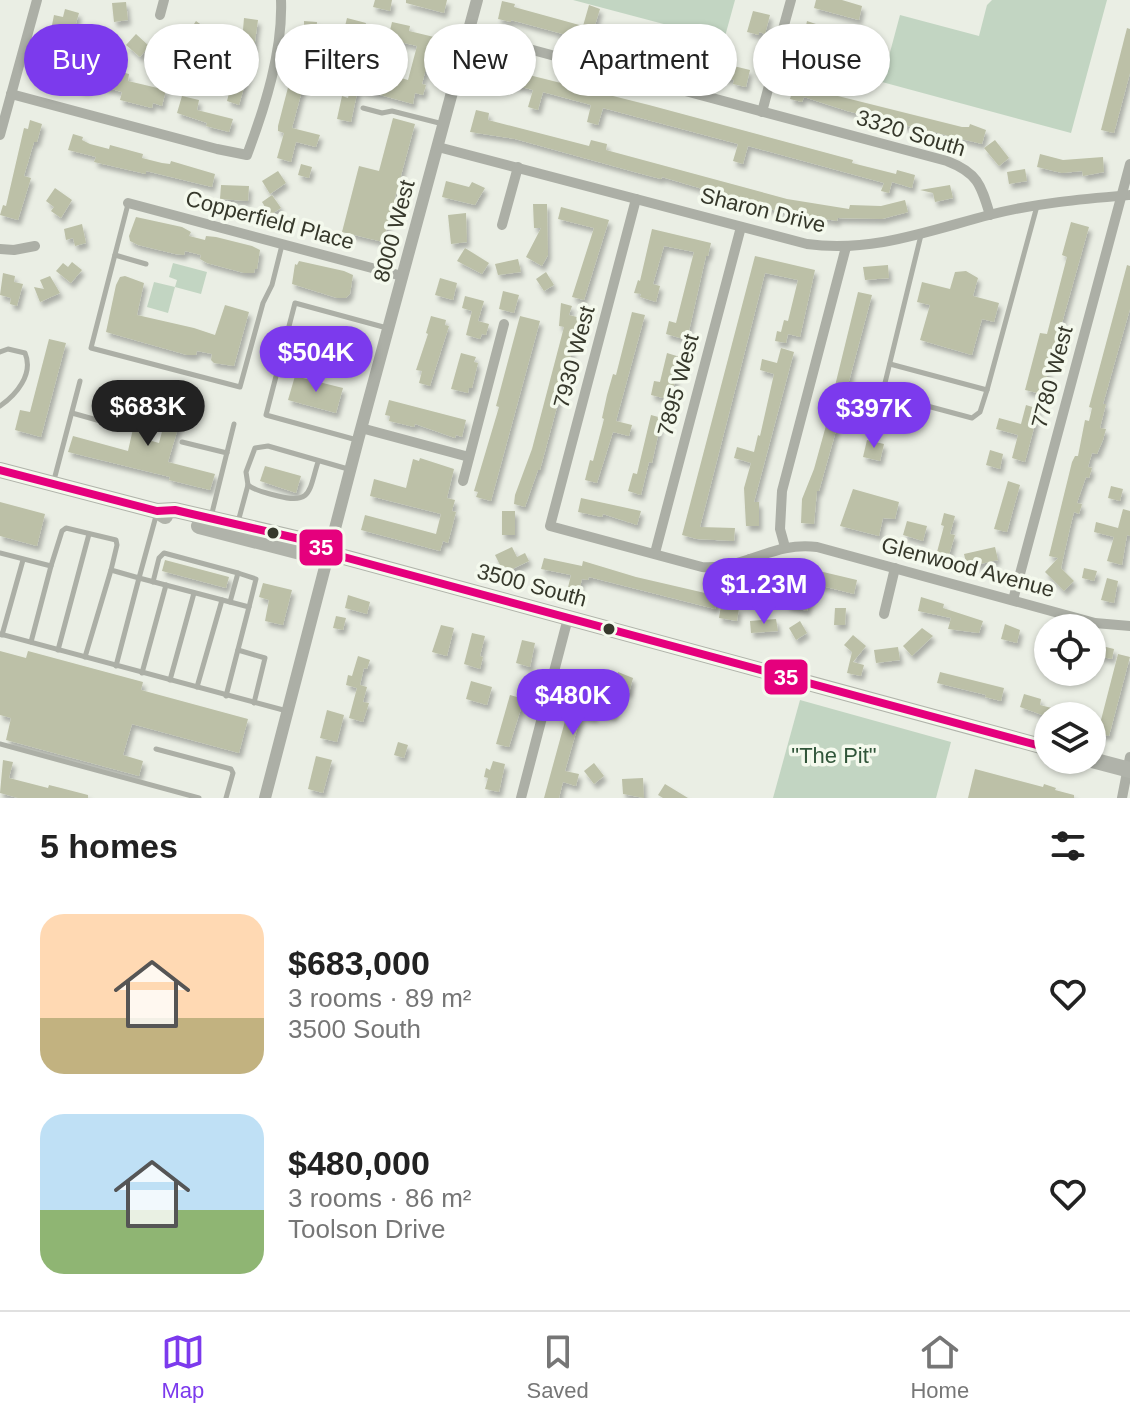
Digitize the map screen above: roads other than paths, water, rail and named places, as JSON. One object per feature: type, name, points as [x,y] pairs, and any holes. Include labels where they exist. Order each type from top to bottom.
[{"type":"main road","name":"3500 South","points":[[0,470],[157,511],[172,520],[312,555],[329,553]]},
{"type":"main road","name":"3500 South","points":[[157,511],[175,510],[313,542],[329,553],[1034,744]]},
{"type":"main road","points":[[1106,762],[1129,766]]},
{"type":"street","points":[[0,135],[37,0]]},
{"type":"street","points":[[160,15],[164,0]]},
{"type":"street","points":[[11,94],[247,155],[257,129],[279,42],[281,0]]},
{"type":"street","name":"8000 West","points":[[471,24],[477,0]]},
{"type":"street","points":[[784,24],[791,0]]},
{"type":"street","name":"3320 South","points":[[536,51],[964,167],[978,181],[990,215]]},
{"type":"street","name":"8000 West","points":[[265,798],[359,434],[452,96]]},
{"type":"street","points":[[762,112],[766,96]]},
{"type":"street","name":"Sharon Drive","points":[[438,147],[807,244],[846,247],[871,246],[1037,204],[1125,196]]},
{"type":"street","name":"7780 West","points":[[1013,600],[1125,196],[1130,164]]},
{"type":"street","points":[[502,225],[518,167]]},
{"type":"street","name":"7930 West","points":[[550,526],[636,199]]},
{"type":"street","name":"Copperfield Place","points":[[128,203],[402,276]]},
{"type":"street","name":"7895 West","points":[[655,553],[741,227]]},
{"type":"street","points":[[0,249],[35,246]]},
{"type":"street","points":[[785,547],[780,529],[782,491],[846,247]]},
{"type":"street","points":[[463,481],[504,324]]},
{"type":"street","points":[[359,434],[469,457]]},
{"type":"street","name":"Glenwood Avenue","points":[[550,526],[702,567],[719,568],[785,547],[817,547],[1095,623],[1130,626]]},
{"type":"street","points":[[750,559],[759,582]]},
{"type":"street","points":[[884,614],[895,568]]},
{"type":"street","points":[[521,798],[568,618]]},
{"type":"street","points":[[1122,798],[1129,766]]},
{"type":"lane","points":[[363,108],[382,113],[392,111],[444,124]]},
{"type":"lane","points":[[128,203],[91,348],[240,387],[283,244]]},
{"type":"lane","points":[[921,234],[885,393],[958,415],[977,417],[1037,204]]},
{"type":"lane","points":[[115,255],[146,264]]},
{"type":"lane","points":[[359,434],[266,415],[291,317],[295,303],[388,328]]},
{"type":"lane","points":[[0,352],[8,349],[25,353],[28,359],[22,383],[14,396],[0,406]]},
{"type":"lane","points":[[890,364],[987,390]]},
{"type":"lane","points":[[53,485],[80,381]]},
{"type":"lane","points":[[72,413],[122,427]]},
{"type":"lane","points":[[211,518],[234,424]]},
{"type":"lane","points":[[182,442],[227,453]]},
{"type":"lane","points":[[238,523],[248,485],[246,472],[255,448],[268,446],[350,470]]},
{"type":"lane","points":[[248,485],[296,501],[302,499],[309,491],[319,461]]},
{"type":"lane","points":[[116,666],[157,511]]},
{"type":"lane","points":[[31,642],[63,529],[89,534],[117,542],[85,657]]},
{"type":"lane","points":[[58,650],[89,534]]},
{"type":"lane","points":[[0,553],[51,566]]},
{"type":"lane","points":[[153,582],[159,558],[164,553],[256,579],[226,696]]},
{"type":"lane","points":[[23,560],[1,634],[287,712]]},
{"type":"lane","points":[[111,570],[249,607]]},
{"type":"lane","points":[[230,602],[238,573]]},
{"type":"lane","points":[[142,673],[166,585]]},
{"type":"lane","points":[[170,681],[194,593]]},
{"type":"lane","points":[[197,688],[222,600]]},
{"type":"lane","points":[[238,650],[265,658],[254,703]]},
{"type":"lane","points":[[0,744],[199,798]]},
{"type":"lane","points":[[156,749],[231,769],[233,773],[226,798]]},
{"type":"park label","name":"\"The Pit\"","points":[[834,755]]}]
